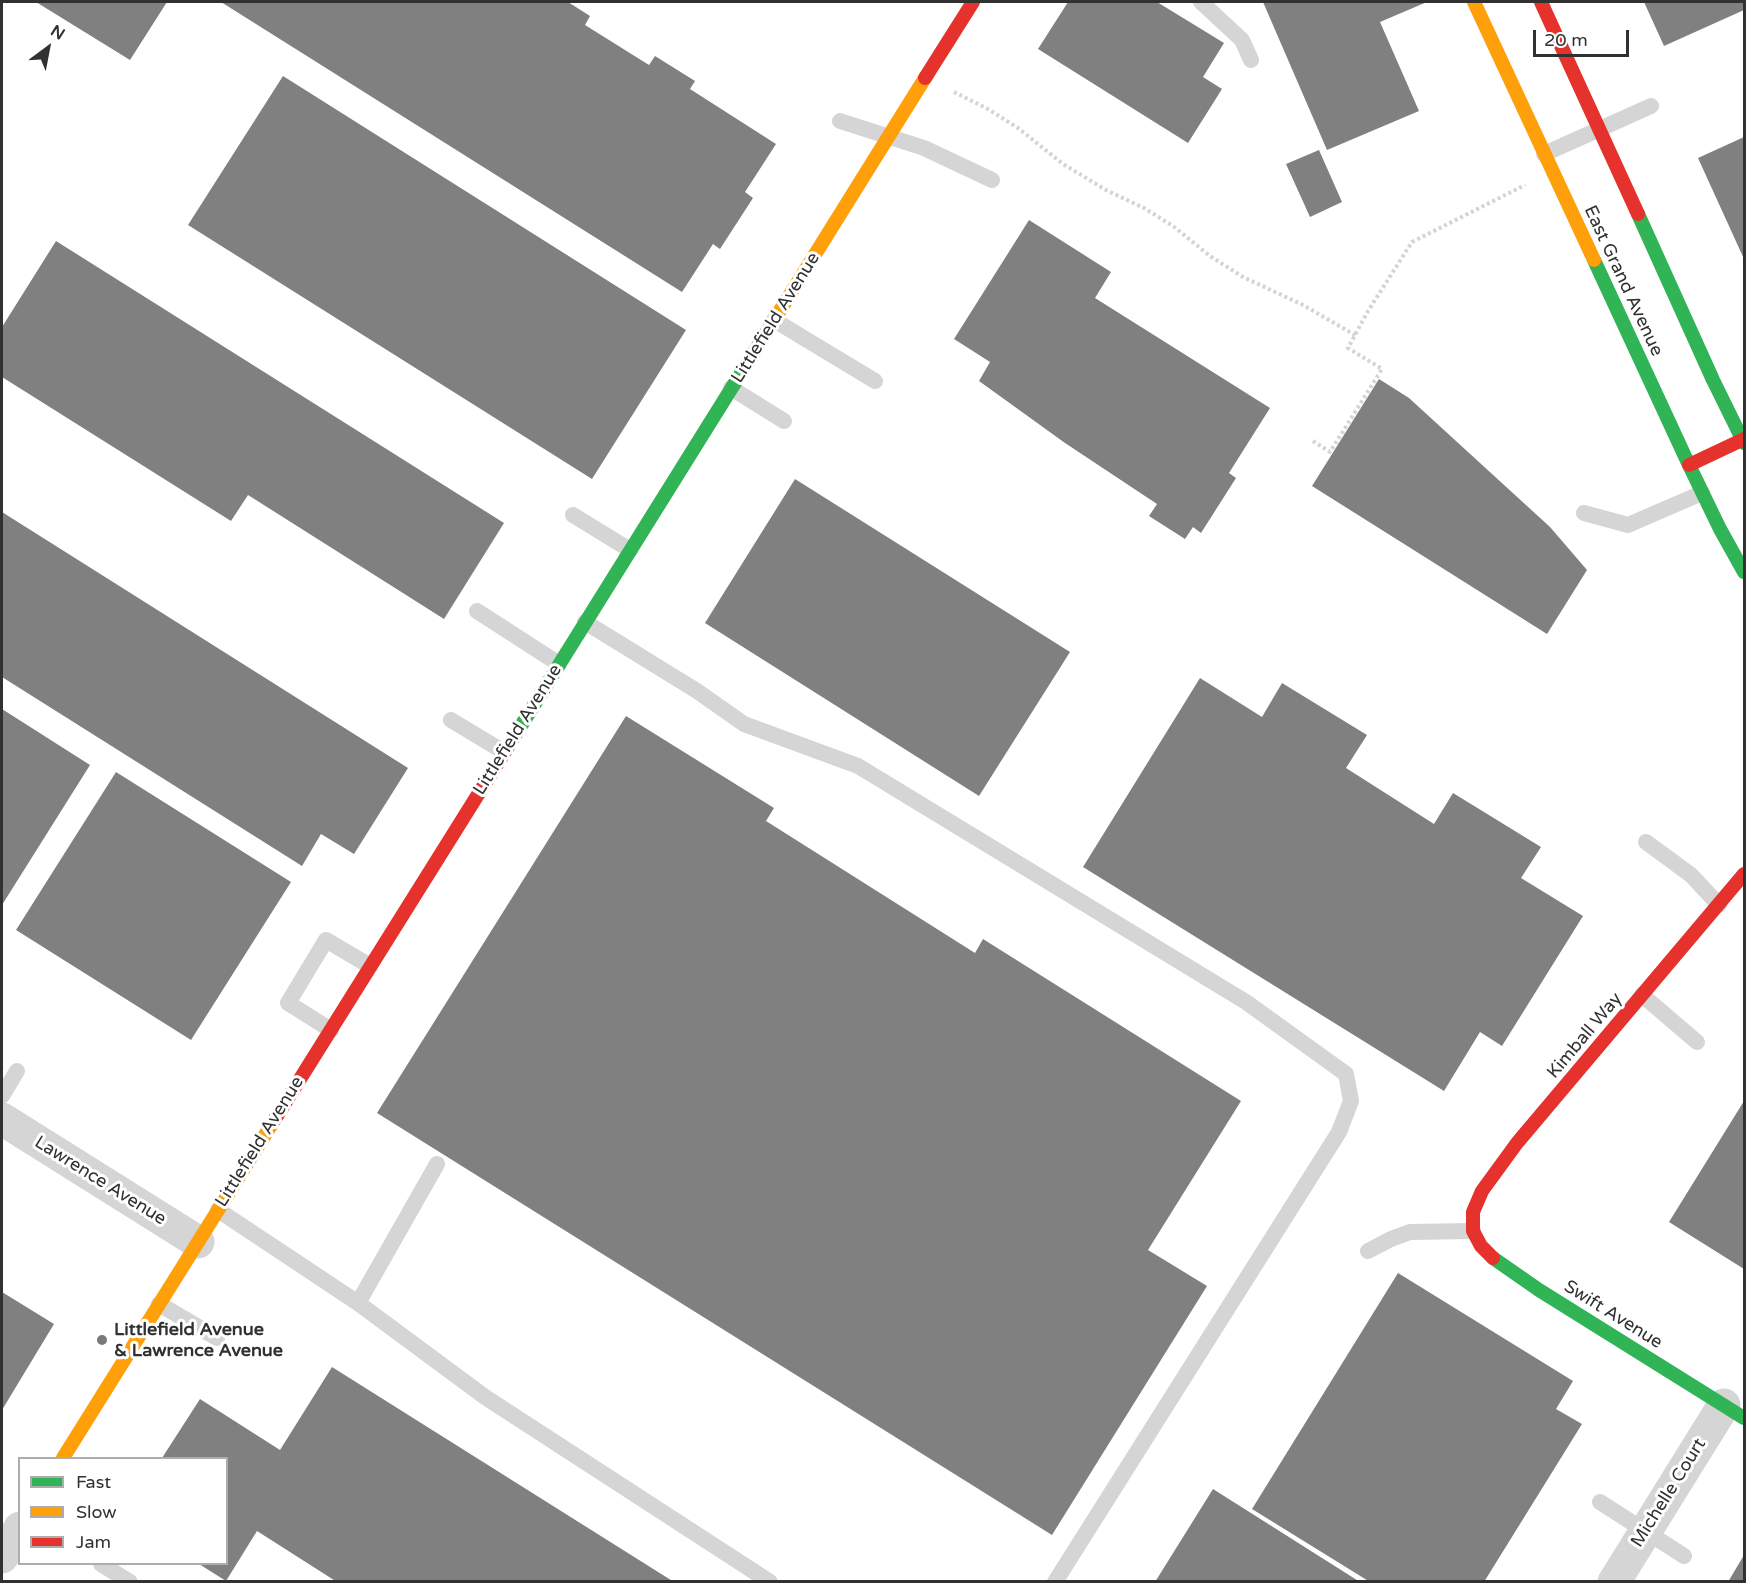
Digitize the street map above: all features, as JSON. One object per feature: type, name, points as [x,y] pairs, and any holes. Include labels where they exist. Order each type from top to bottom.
[{"type":"street","name":"Littlefield Avenue","points":[[64,1457],[973,2]]},
{"type":"street","name":"East Grand Avenue","points":[[1474,2],[1702,493],[1744,573]]},
{"type":"street","points":[[1541,2],[1713,380],[1744,440],[1689,465]]},
{"type":"street","name":"Kimball Way","points":[[1473,1231],[1473,1212],[1482,1191],[1499,1166],[1744,874]]},
{"type":"street","name":"Lawrence Avenue","points":[[2,1119],[198,1242]]},
{"type":"street","name":"Swift Avenue","points":[[1473,1231],[1481,1246],[1512,1272],[1739,1414]]},
{"type":"street","name":"Michelle Court","points":[[1614,1581],[1646,1531],[1739,1414]]},
{"type":"street","points":[[2,1557],[18,1531]]},
{"type":"lane","points":[[1201,2],[1242,40],[1251,60]]},
{"type":"lane","points":[[1544,154],[1651,106]]},
{"type":"lane","points":[[840,121],[924,148],[992,180]]},
{"type":"lane","points":[[774,320],[875,381]]},
{"type":"lane","points":[[731,388],[784,421]]},
{"type":"lane","points":[[1584,513],[1628,525],[1702,493]]},
{"type":"lane","points":[[573,515],[630,550]]},
{"type":"lane","points":[[477,611],[560,664]]},
{"type":"lane","points":[[585,622],[697,691],[744,724],[858,766],[1246,1002],[1346,1074],[1350,1101],[1339,1132],[1055,1581]]},
{"type":"lane","points":[[451,720],[504,752]]},
{"type":"lane","points":[[1646,842],[1691,875],[1719,905]]},
{"type":"lane","points":[[331,1030],[288,1003],[326,940],[370,966]]},
{"type":"lane","points":[[1642,995],[1696,1042]]},
{"type":"lane","points":[[2,1096],[17,1071]]},
{"type":"lane","points":[[358,1303],[437,1164]]},
{"type":"lane","points":[[218,1210],[358,1303],[485,1397],[770,1581]]},
{"type":"lane","points":[[1368,1251],[1410,1232],[1473,1231]]},
{"type":"lane","points":[[159,1304],[217,1338]]},
{"type":"lane","points":[[1600,1502],[1684,1556]]},
{"type":"lane","points":[[104,1565],[130,1581]]},
{"type":"path","points":[[927,75],[1017,128],[1063,164],[1173,226],[1210,256],[1243,277],[1303,305],[1355,335]]},
{"type":"path","points":[[1313,441],[1330,452],[1382,369],[1348,348],[1368,311],[1412,242],[1552,172]]},
{"type":"building","points":[[36,2],[167,2],[130,60]]},
{"type":"building","points":[[221,2],[568,2],[590,16],[585,25],[649,65],[655,56],[695,81],[690,89],[776,144],[745,192],[753,198],[720,249],[713,244],[682,292]]},
{"type":"building","points":[[1068,2],[1157,2],[1224,43],[1203,77],[1222,89],[1188,143],[1038,49]]},
{"type":"building","points":[[1263,2],[1427,2],[1380,22],[1419,111],[1327,150]]},
{"type":"building","points":[[1644,2],[1744,2],[1744,10],[1664,46]]},
{"type":"building","points":[[283,76],[686,330],[592,479],[188,225]]},
{"type":"building","points":[[1744,137],[1744,259],[1698,158]]},
{"type":"building","points":[[1319,150],[1342,202],[1310,217],[1286,164]]},
{"type":"building","points":[[1029,220],[1111,272],[1095,298],[1270,408],[1229,473],[1236,478],[1201,533],[1193,527],[1185,539],[1149,516],[1157,504],[1065,443],[979,381],[990,362],[954,339]]},
{"type":"building","points":[[56,241],[504,523],[444,619],[248,495],[231,521],[2,377],[2,327]]},
{"type":"building","points":[[1379,379],[1409,398],[1550,527],[1587,570],[1547,634],[1312,486]]},
{"type":"building","points":[[795,479],[1070,652],[979,796],[705,623]]},
{"type":"building","points":[[2,512],[408,768],[354,854],[321,834],[302,866],[2,677]]},
{"type":"building","points":[[1200,678],[1262,717],[1282,683],[1367,735],[1346,768],[1434,824],[1453,793],[1541,847],[1521,878],[1583,916],[1502,1046],[1480,1032],[1444,1091],[1083,867]]},
{"type":"building","points":[[2,709],[90,765],[2,905]]},
{"type":"building","points":[[626,716],[774,808],[766,821],[975,953],[983,939],[1241,1101],[1148,1250],[1207,1286],[1052,1535],[377,1113]]},
{"type":"building","points":[[116,772],[291,882],[191,1040],[16,930]]},
{"type":"building","points":[[1744,1101],[1744,1269],[1669,1222]]},
{"type":"building","points":[[1398,1273],[1573,1381],[1556,1409],[1582,1424],[1484,1582],[1370,1582],[1252,1509]]},
{"type":"building","points":[[2,1292],[54,1324],[2,1410]]},
{"type":"building","points":[[332,1367],[674,1582],[337,1582],[257,1531],[226,1581],[201,1565],[228,1565],[228,1457],[163,1457],[200,1399],[280,1450]]},
{"type":"building","points":[[1213,1489],[1360,1582],[1155,1582]]},
{"type":"building","points":[[1744,1555],[1744,1582],[1728,1582]]},
{"type":"traffic: fast","points":[[1638,214],[1744,443]]},
{"type":"traffic: fast","points":[[1594,260],[1689,465],[1744,572]]},
{"type":"traffic: fast","points":[[514,737],[771,325]]},
{"type":"traffic: fast","points":[[1493,1258],[1539,1290],[1744,1418]]},
{"type":"traffic: slow","points":[[1474,2],[1594,260]]},
{"type":"traffic: slow","points":[[771,325],[925,78]]},
{"type":"traffic: slow","points":[[64,1457],[275,1119]]},
{"type":"traffic: jam","points":[[925,78],[973,2]]},
{"type":"traffic: jam","points":[[1541,2],[1638,214]]},
{"type":"traffic: jam","points":[[1689,465],[1744,439]]},
{"type":"traffic: jam","points":[[275,1119],[514,737]]},
{"type":"traffic: jam","points":[[1493,1258],[1481,1246],[1473,1231],[1473,1212],[1482,1191],[1517,1143],[1744,874]]},
{"type":"place","name":"Littlefield Avenue & Lawrence Avenue","points":[[102,1340]]}]
